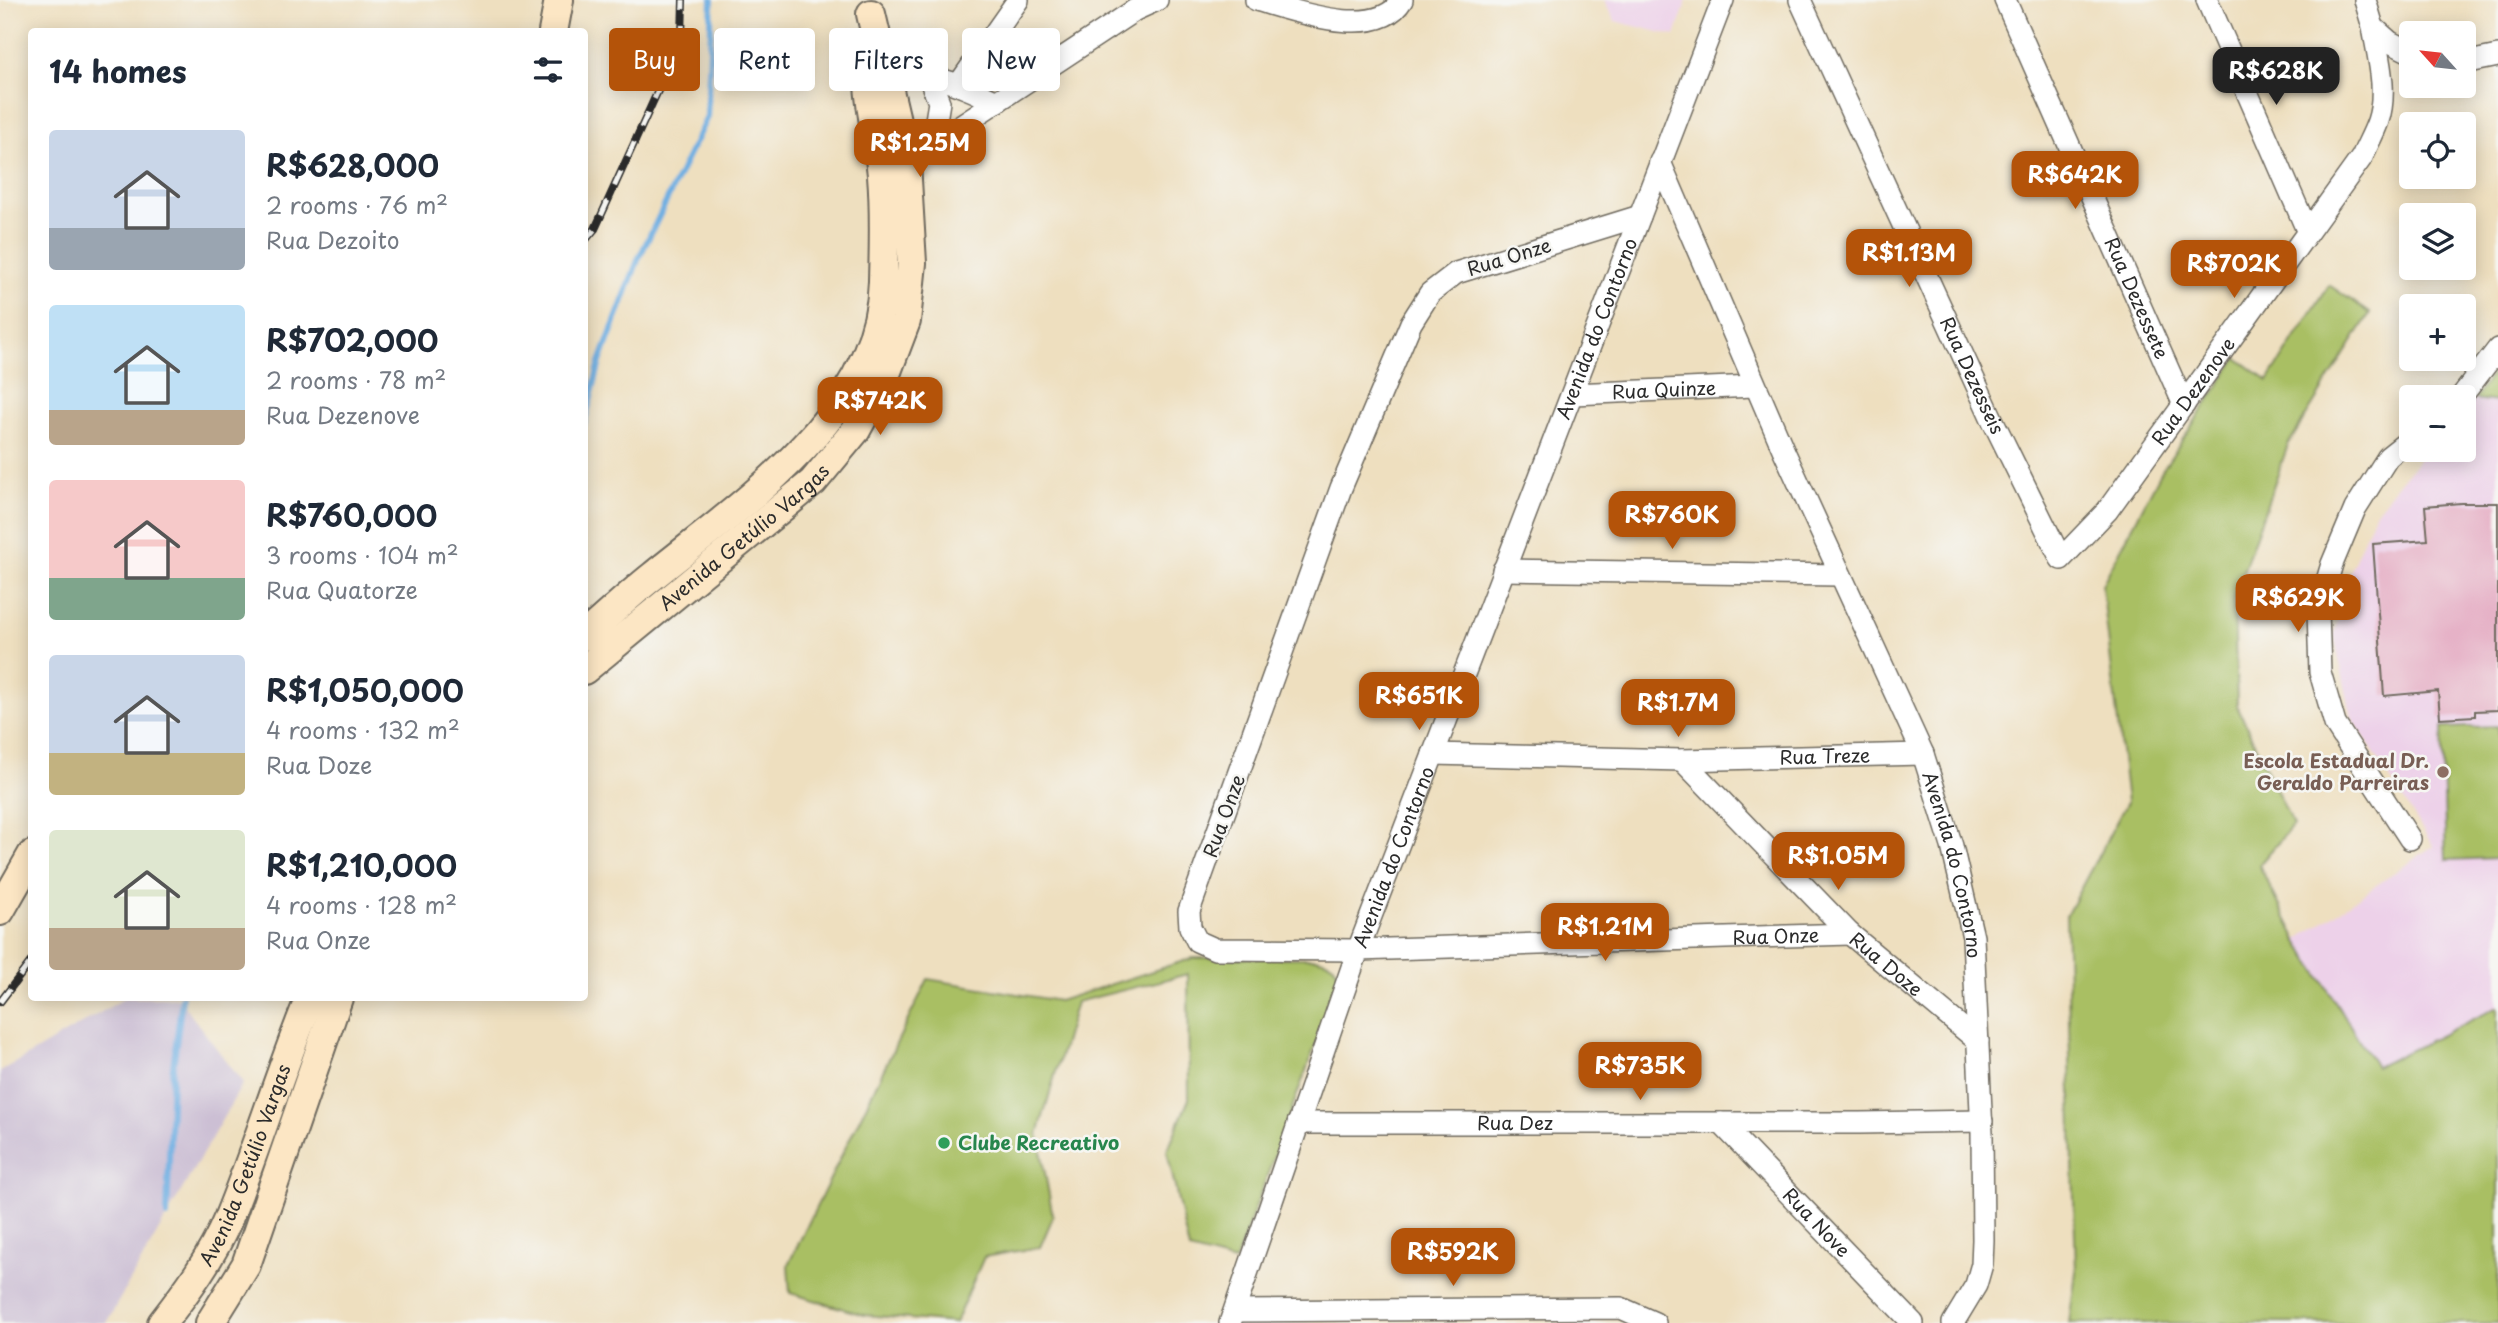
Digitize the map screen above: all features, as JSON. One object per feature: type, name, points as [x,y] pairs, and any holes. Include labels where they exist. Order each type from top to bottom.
[{"type":"main road","points":[[554,28],[559,0]]},
{"type":"main road","name":"Avenida Getúlio Vargas","points":[[871,7],[873,28]]},
{"type":"main road","name":"Avenida Getúlio Vargas","points":[[588,666],[741,524],[825,421],[857,374],[876,331],[894,170],[880,91]]},
{"type":"main road","name":"Avenida Getúlio Vargas","points":[[588,632],[651,577],[741,524]]},
{"type":"main road","points":[[0,911],[28,862]]},
{"type":"main road","name":"Avenida Getúlio Vargas","points":[[162,1323],[194,1282],[227,1221],[287,1052],[309,1001]]},
{"type":"main road","name":"Avenida Getúlio Vargas","points":[[210,1323],[246,1265],[337,1001]]},
{"type":"street","points":[[959,84],[1018,0]]},
{"type":"street","points":[[894,170],[1135,10],[1157,0]]},
{"type":"street","points":[[1256,0],[1321,18],[1369,22],[1397,8],[1402,0]]},
{"type":"street","name":"Avenida do Contorno","points":[[1233,1317],[1358,950],[1723,0]]},
{"type":"street","name":"Rua Dezesseis","points":[[1801,0],[1993,421],[2061,559]]},
{"type":"street","name":"Rua Dezessete","points":[[2004,0],[2184,405]]},
{"type":"street","points":[[2207,0],[2307,230]]},
{"type":"street","points":[[2365,0],[2373,27],[2399,46]]},
{"type":"street","name":"Rua Dezenove","points":[[2061,559],[2107,511],[2362,156],[2378,122],[2383,102],[2373,27]]},
{"type":"street","points":[[2476,61],[2498,56]]},
{"type":"street","points":[[948,81],[997,102]]},
{"type":"street","points":[[933,145],[939,102],[935,91]]},
{"type":"street","name":"Avenida do Contorno","points":[[1660,162],[1754,386],[1923,754],[1952,846],[1973,937],[1982,1121],[1982,1264],[1976,1285],[1953,1323]]},
{"type":"street","name":"Rua Onze","points":[[1640,216],[1456,273],[1430,293],[1411,323],[1341,488],[1189,911],[1190,927],[1197,941],[1215,949],[1358,950],[1850,934]]},
{"type":"street","points":[[2470,385],[2498,349]]},
{"type":"street","name":"Rua Quinze","points":[[1573,394],[1754,386]]},
{"type":"street","points":[[2399,448],[2388,457],[2355,509],[2332,564],[2318,611],[2320,672],[2335,724],[2410,839]]},
{"type":"street","points":[[1503,570],[1839,575]]},
{"type":"street","name":"Rua Treze","points":[[1433,754],[1682,760],[1923,754]]},
{"type":"street","name":"Rua Doze","points":[[1682,760],[1850,934],[1978,1041]]},
{"type":"street","name":"Rua Dez","points":[[1298,1123],[1982,1121]]},
{"type":"street","name":"Rua Nove","points":[[1721,1123],[1913,1323]]},
{"type":"street","points":[[1233,1317],[1621,1308],[1655,1323]]},
{"type":"shaded area","points":[[1604,0],[1687,0],[1675,36],[1615,21]]},
{"type":"shaded area","name":"Escola Estadual Dr. Geraldo Parreiras","points":[[2476,399],[2498,402],[2498,1007],[2376,1067],[2297,940],[2433,846],[2352,718],[2334,636],[2349,575],[2374,514],[2416,462],[2476,462]]},
{"type":"shaded area","points":[[120,1001],[180,1001],[243,1083],[106,1323],[0,1323],[0,1072]]},
{"type":"green space","points":[[2329,285],[2370,313],[2288,445],[2234,597],[2237,706],[2293,825],[2259,865],[2297,940],[2376,1067],[2498,1007],[2498,1323],[2069,1323],[2076,1272],[2066,916],[2127,802],[2102,585],[2161,472],[2237,358],[2268,381]]},
{"type":"green space","points":[[2498,367],[2498,402],[2476,399]]},
{"type":"green space","points":[[2498,726],[2498,858],[2446,860],[2442,728]]},
{"type":"green space","name":"Clube Recreativo","points":[[1193,958],[1315,958],[1332,964],[1340,979],[1235,1262],[1189,1250],[1167,1151],[1189,1099],[1188,974],[1076,1002],[1038,1134],[1053,1217],[1040,1247],[984,1257],[955,1323],[864,1315],[790,1293],[788,1265],[928,979],[1059,1001]]},
{"type":"building","points":[[2498,503],[2498,710],[2475,711],[2475,716],[2440,718],[2438,691],[2384,696],[2373,544],[2428,540],[2425,506]]},
{"type":"waterway","points":[[588,408],[600,362],[638,260],[707,117],[712,0]]},
{"type":"waterway","points":[[167,1216],[172,1075],[182,1001]]},
{"type":"railway","points":[[588,237],[595,229],[682,38],[683,0]]},
{"type":"railway","points":[[0,1002],[28,965]]},
{"type":"place","name":"Escola Estadual Dr. Geraldo Parreiras","points":[[2443,772]]},
{"type":"place","name":"Clube Recreativo","points":[[944,1143]]}]
